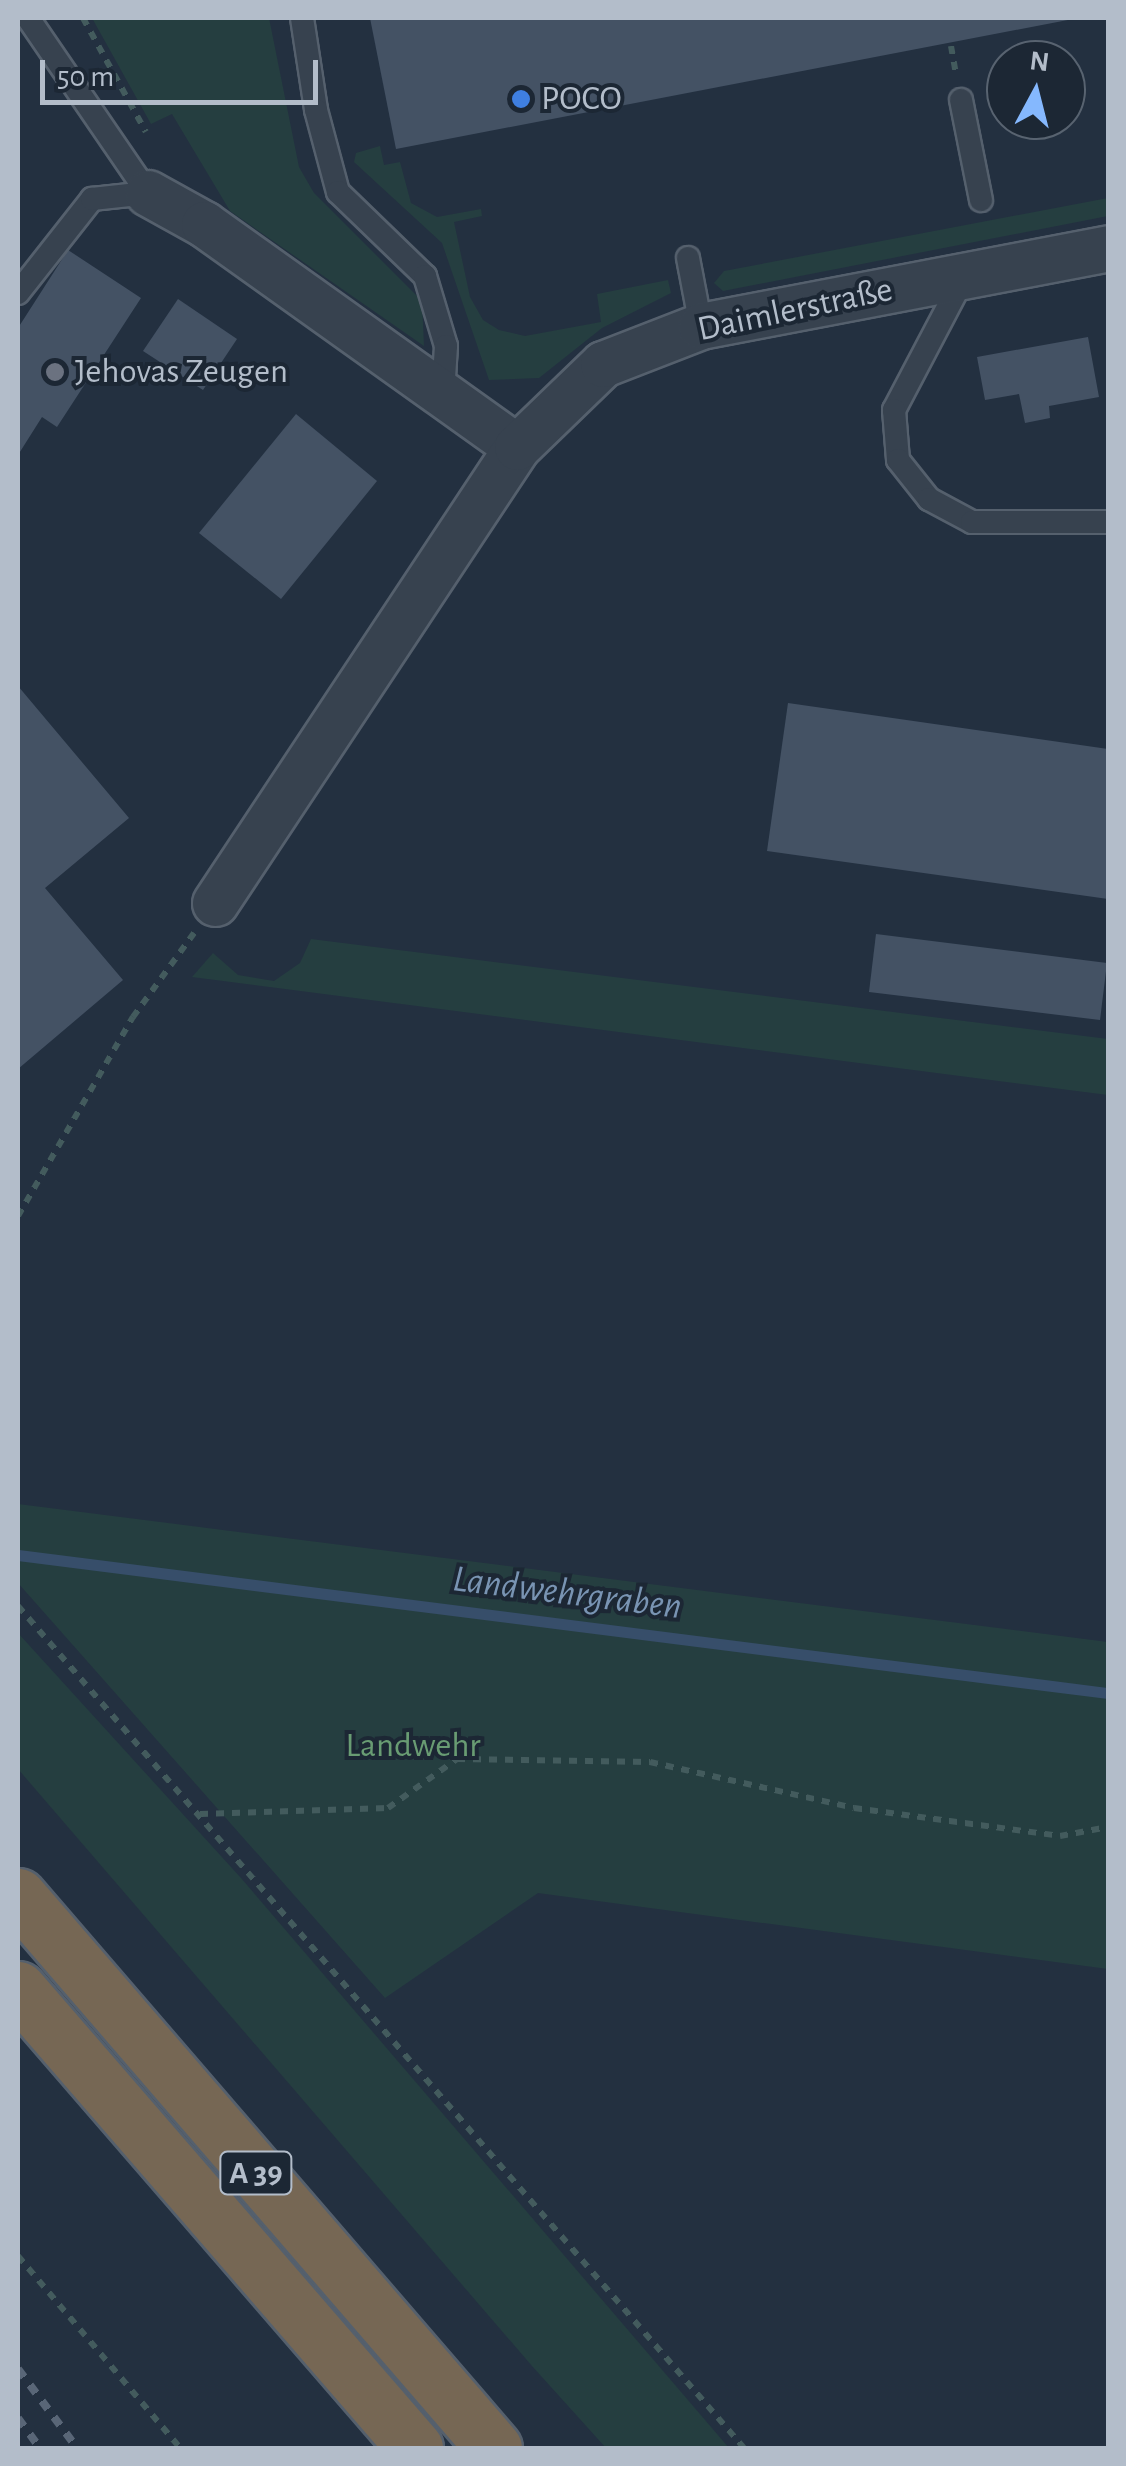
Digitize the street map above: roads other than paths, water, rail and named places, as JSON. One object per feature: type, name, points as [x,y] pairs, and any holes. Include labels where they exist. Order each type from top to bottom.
[{"type":"highway","name":"A 39","points":[[18,1896],[494,2448]]},
{"type":"highway","name":"A 39","points":[[18,1989],[415,2448]]},
{"type":"street","points":[[148,193],[204,224],[518,447]]},
{"type":"street","name":"Daimlerstraße","points":[[215,903],[518,447],[603,364],[701,326],[1108,248]]},
{"type":"lane","points":[[18,293],[92,200],[148,193],[28,18]]},
{"type":"lane","points":[[302,18],[316,110],[338,192],[425,276],[446,346],[442,394]]},
{"type":"lane","points":[[961,100],[980,200]]},
{"type":"lane","points":[[688,258],[701,326]]},
{"type":"lane","points":[[966,275],[894,410],[898,460],[929,500],[972,522],[1108,522]]},
{"type":"waterway","name":"Landwehrgraben","points":[[18,1555],[1108,1693]]},
{"type":"railway","points":[[18,2369],[77,2448]]},
{"type":"railway","points":[[18,2418],[40,2448]]},
{"type":"place","name":"POCO","points":[[521,99]]},
{"type":"place","name":"Jehovas Zeugen","points":[[55,372]]},
{"type":"park label","name":"Landwehr","points":[[413,1746]]}]
